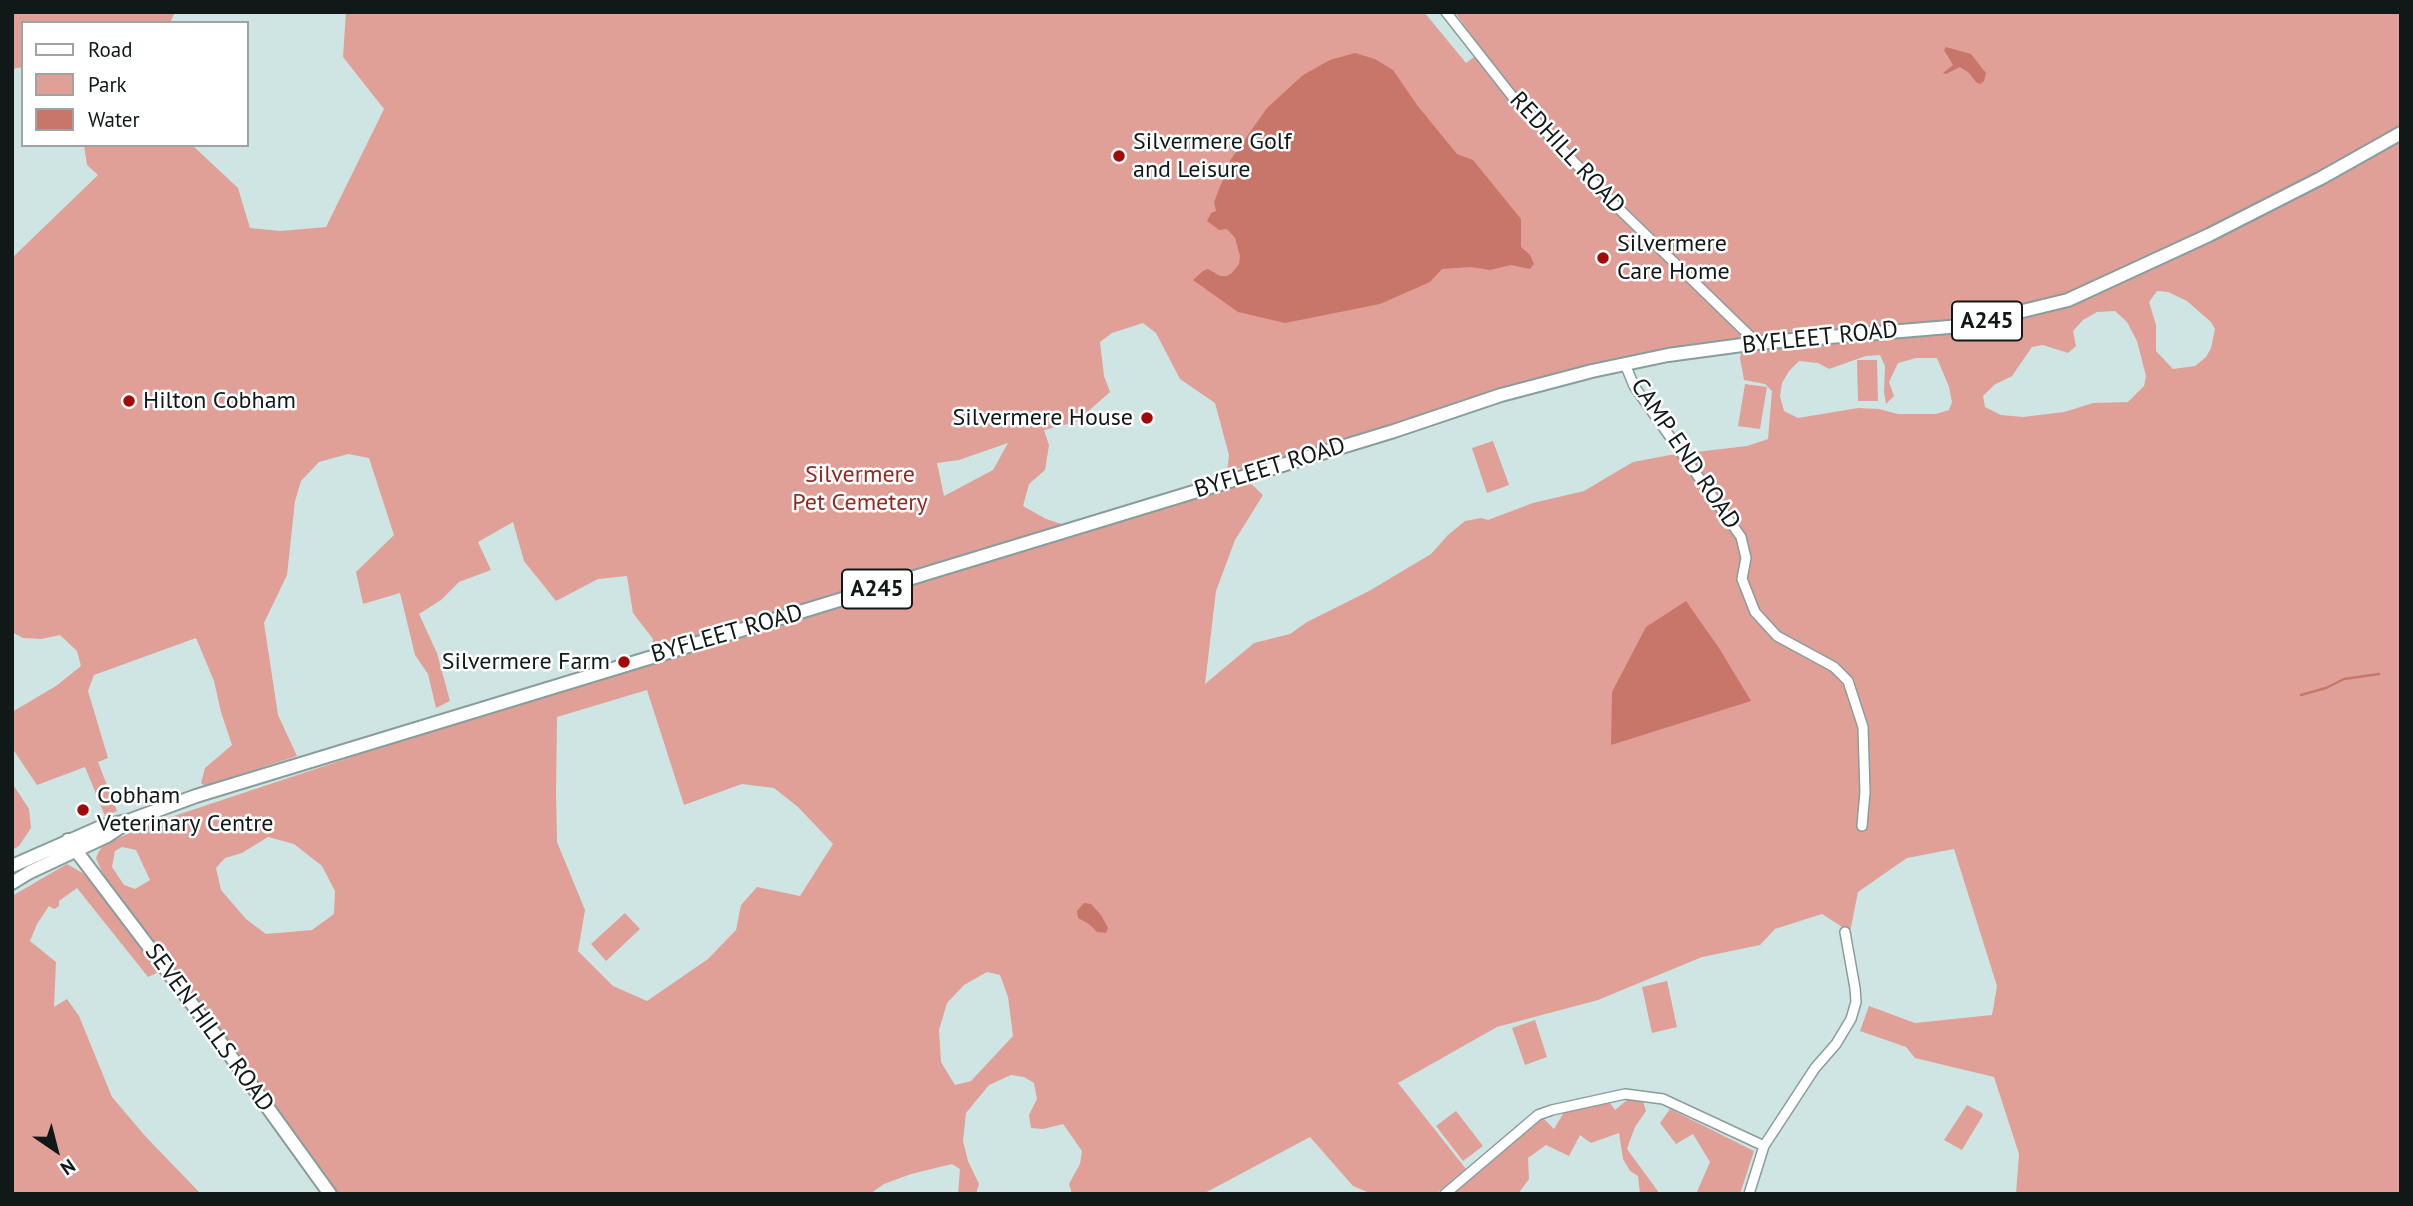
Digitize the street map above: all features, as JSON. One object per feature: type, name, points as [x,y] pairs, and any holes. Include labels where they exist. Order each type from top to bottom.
[{"type":"main road","name":"BYFLEET ROAD","points":[[12,883],[103,826],[131,820],[192,797],[1394,431],[1501,395],[1668,355],[1757,343],[1961,326],[2068,300],[2209,235],[2321,178],[2401,133]]},
{"type":"main road","name":"BYFLEET ROAD","points":[[12,866],[70,848]]},
{"type":"main road","name":"SEVEN HILLS ROAD","points":[[70,848],[86,864],[214,1033],[330,1194]]},
{"type":"street","name":"REDHILL ROAD","points":[[1446,12],[1512,96],[1613,203],[1757,343]]},
{"type":"street","name":"CAMP END ROAD","points":[[1625,364],[1634,386],[1741,537],[1746,558],[1742,579],[1755,612],[1777,636],[1834,667],[1848,681],[1863,727],[1865,781],[1862,826]]},
{"type":"street","points":[[1749,1194],[1764,1146],[1851,1019],[1856,1002],[1845,932]]},
{"type":"street","points":[[1445,1194],[1538,1115],[1625,1094],[1663,1099],[1764,1146]]},
{"type":"green space","points":[[12,12],[175,12],[171,21],[21,21],[21,67],[12,69]]},
{"type":"green space","name":"Silvermere Pet Cemetery","points":[[346,12],[1424,12],[1466,63],[1482,51],[1455,12],[2401,12],[2401,1194],[2016,1194],[2019,1154],[1994,1077],[1915,1058],[1906,1047],[1860,1031],[1869,1006],[1915,1023],[1992,1015],[1997,986],[1954,849],[1907,858],[1858,892],[1850,932],[1822,914],[1775,929],[1760,945],[1702,957],[1598,1000],[1497,1027],[1398,1083],[1466,1169],[1436,1194],[1372,1194],[1353,1186],[1310,1137],[1203,1194],[1072,1194],[1069,1184],[1080,1164],[1082,1151],[1063,1124],[1043,1129],[1031,1128],[1029,1115],[1037,1099],[1034,1083],[1024,1077],[1011,1075],[989,1085],[966,1113],[963,1141],[968,1161],[979,1184],[976,1194],[958,1194],[960,1169],[952,1164],[911,1174],[884,1184],[870,1194],[334,1194],[127,916],[100,868],[96,858],[99,851],[104,845],[136,830],[174,816],[466,719],[532,701],[651,656],[653,639],[633,613],[627,576],[598,579],[556,601],[524,561],[513,522],[478,542],[491,570],[459,582],[441,600],[419,614],[437,653],[450,701],[436,708],[428,674],[415,655],[400,593],[363,604],[356,572],[394,535],[369,458],[348,454],[319,462],[301,481],[295,501],[287,575],[264,623],[278,715],[297,756],[205,786],[201,783],[205,768],[232,745],[214,681],[196,638],[94,675],[88,691],[108,758],[98,762],[117,811],[105,816],[85,767],[37,785],[12,748],[12,712],[56,686],[81,666],[77,651],[60,635],[41,639],[23,638],[12,632],[12,258],[98,175],[87,165],[84,147],[194,147],[238,188],[250,228],[281,231],[326,227],[384,109],[343,57]],"holes":[[[2157,291],[2168,292],[2187,301],[2211,322],[2215,329],[2206,357],[2195,366],[2173,369],[2156,351],[2156,325],[2149,302]],[[2115,311],[2127,322],[2137,341],[2146,376],[2144,386],[2128,402],[2093,403],[2064,412],[2023,417],[2001,415],[1985,407],[1983,396],[1994,385],[2012,376],[2032,347],[2043,345],[2068,353],[2076,346],[2073,331],[2083,320],[2097,312]],[[1143,323],[1156,333],[1180,379],[1215,403],[1229,455],[1227,472],[1240,468],[1243,476],[1074,528],[1046,519],[1023,506],[1029,484],[1045,470],[1049,445],[1044,430],[1076,422],[1110,392],[1104,376],[1100,342],[1112,333]],[[1742,346],[1740,358],[1744,380],[1765,384],[1772,391],[1768,439],[1747,446],[1633,462],[1584,491],[1533,503],[1488,520],[1481,518],[1465,521],[1431,554],[1290,634],[1254,643],[1205,684],[1216,591],[1235,540],[1263,495],[1244,477],[1592,371]],[[1880,355],[1885,366],[1886,404],[1894,396],[1889,382],[1898,363],[1916,358],[1937,358],[1949,387],[1952,402],[1949,410],[1936,414],[1898,414],[1879,409],[1858,408],[1798,418],[1784,411],[1780,396],[1782,383],[1799,361],[1818,363],[1829,369],[1866,356]],[[1008,443],[993,470],[944,496],[937,463],[959,460]],[[647,690],[684,805],[742,784],[774,788],[798,807],[833,844],[800,896],[757,887],[741,905],[736,930],[708,959],[647,1001],[613,986],[578,951],[585,910],[557,842],[557,717]],[[268,837],[294,844],[322,866],[335,891],[334,914],[312,930],[266,934],[246,919],[221,890],[216,868],[225,858],[242,853]],[[122,847],[136,850],[150,880],[135,889],[124,885],[112,867],[115,851]],[[987,972],[1000,975],[1008,997],[1013,1036],[971,1081],[955,1085],[941,1062],[939,1030],[947,1003],[964,985]]]},
{"type":"green space","points":[[1857,360],[1877,360],[1878,401],[1858,401]]},
{"type":"green space","points":[[1745,384],[1767,387],[1760,429],[1738,426]]},
{"type":"green space","points":[[1493,441],[1509,485],[1487,493],[1472,448]]},
{"type":"green space","points":[[12,783],[29,809],[31,828],[19,846],[12,850]]},
{"type":"green space","points":[[67,864],[91,878],[161,971],[148,977],[77,888],[59,901],[59,906],[54,909],[49,906],[30,941],[56,962],[54,1007],[67,999],[79,1016],[112,1097],[201,1194],[12,1194],[12,896]]},
{"type":"green space","points":[[625,913],[640,929],[606,961],[591,944]]},
{"type":"green space","points":[[1667,981],[1677,1027],[1652,1033],[1642,987]]},
{"type":"green space","points":[[1535,1020],[1547,1057],[1525,1065],[1512,1028]]},
{"type":"green space","points":[[1627,1100],[1643,1101],[1646,1111],[1635,1127],[1627,1149],[1660,1194],[1640,1194],[1638,1176],[1630,1171],[1623,1159],[1619,1133],[1591,1143],[1580,1135],[1569,1156],[1546,1145],[1528,1158],[1529,1179],[1518,1194],[1456,1194],[1455,1192],[1543,1118],[1554,1129],[1564,1112],[1610,1103],[1615,1110]]},
{"type":"green space","points":[[1967,1105],[1983,1115],[1962,1150],[1944,1140]]},
{"type":"green space","points":[[1670,1109],[1754,1151],[1740,1194],[1696,1194],[1710,1162],[1693,1134],[1676,1144],[1660,1123]]},
{"type":"green space","points":[[1456,1111],[1483,1146],[1463,1161],[1436,1126]]},
{"type":"water","points":[[1946,47],[1971,54],[1986,73],[1984,81],[1980,84],[1976,82],[1960,67],[1943,73],[1953,65],[1944,50]]},
{"type":"water","points":[[1355,53],[1375,59],[1393,70],[1417,105],[1457,154],[1473,160],[1521,219],[1521,247],[1530,255],[1534,264],[1530,269],[1511,265],[1490,270],[1471,267],[1442,269],[1430,282],[1380,304],[1285,323],[1238,312],[1193,280],[1208,269],[1220,276],[1227,276],[1239,264],[1240,256],[1235,238],[1227,229],[1219,230],[1207,221],[1211,213],[1216,211],[1214,202],[1231,159],[1267,108],[1303,75],[1330,60]]},
{"type":"water","points":[[1686,601],[1751,701],[1611,745],[1612,692],[1646,627]]},
{"type":"water","points":[[1084,903],[1091,904],[1101,915],[1108,928],[1106,933],[1097,932],[1078,918],[1077,911]]},
{"type":"waterway","points":[[2301,695],[2326,688],[2344,679],[2379,674]]},
{"type":"place","name":"Silvermere Golf and Leisure","points":[[1119,156]]},
{"type":"place","name":"Silvermere Care Home","points":[[1603,258]]},
{"type":"place","name":"Hilton Cobham","points":[[129,401]]},
{"type":"place","name":"Silvermere House","points":[[1147,418]]},
{"type":"place","name":"Silvermere Farm","points":[[624,662]]},
{"type":"place","name":"Cobham Veterinary Centre","points":[[83,810]]}]
